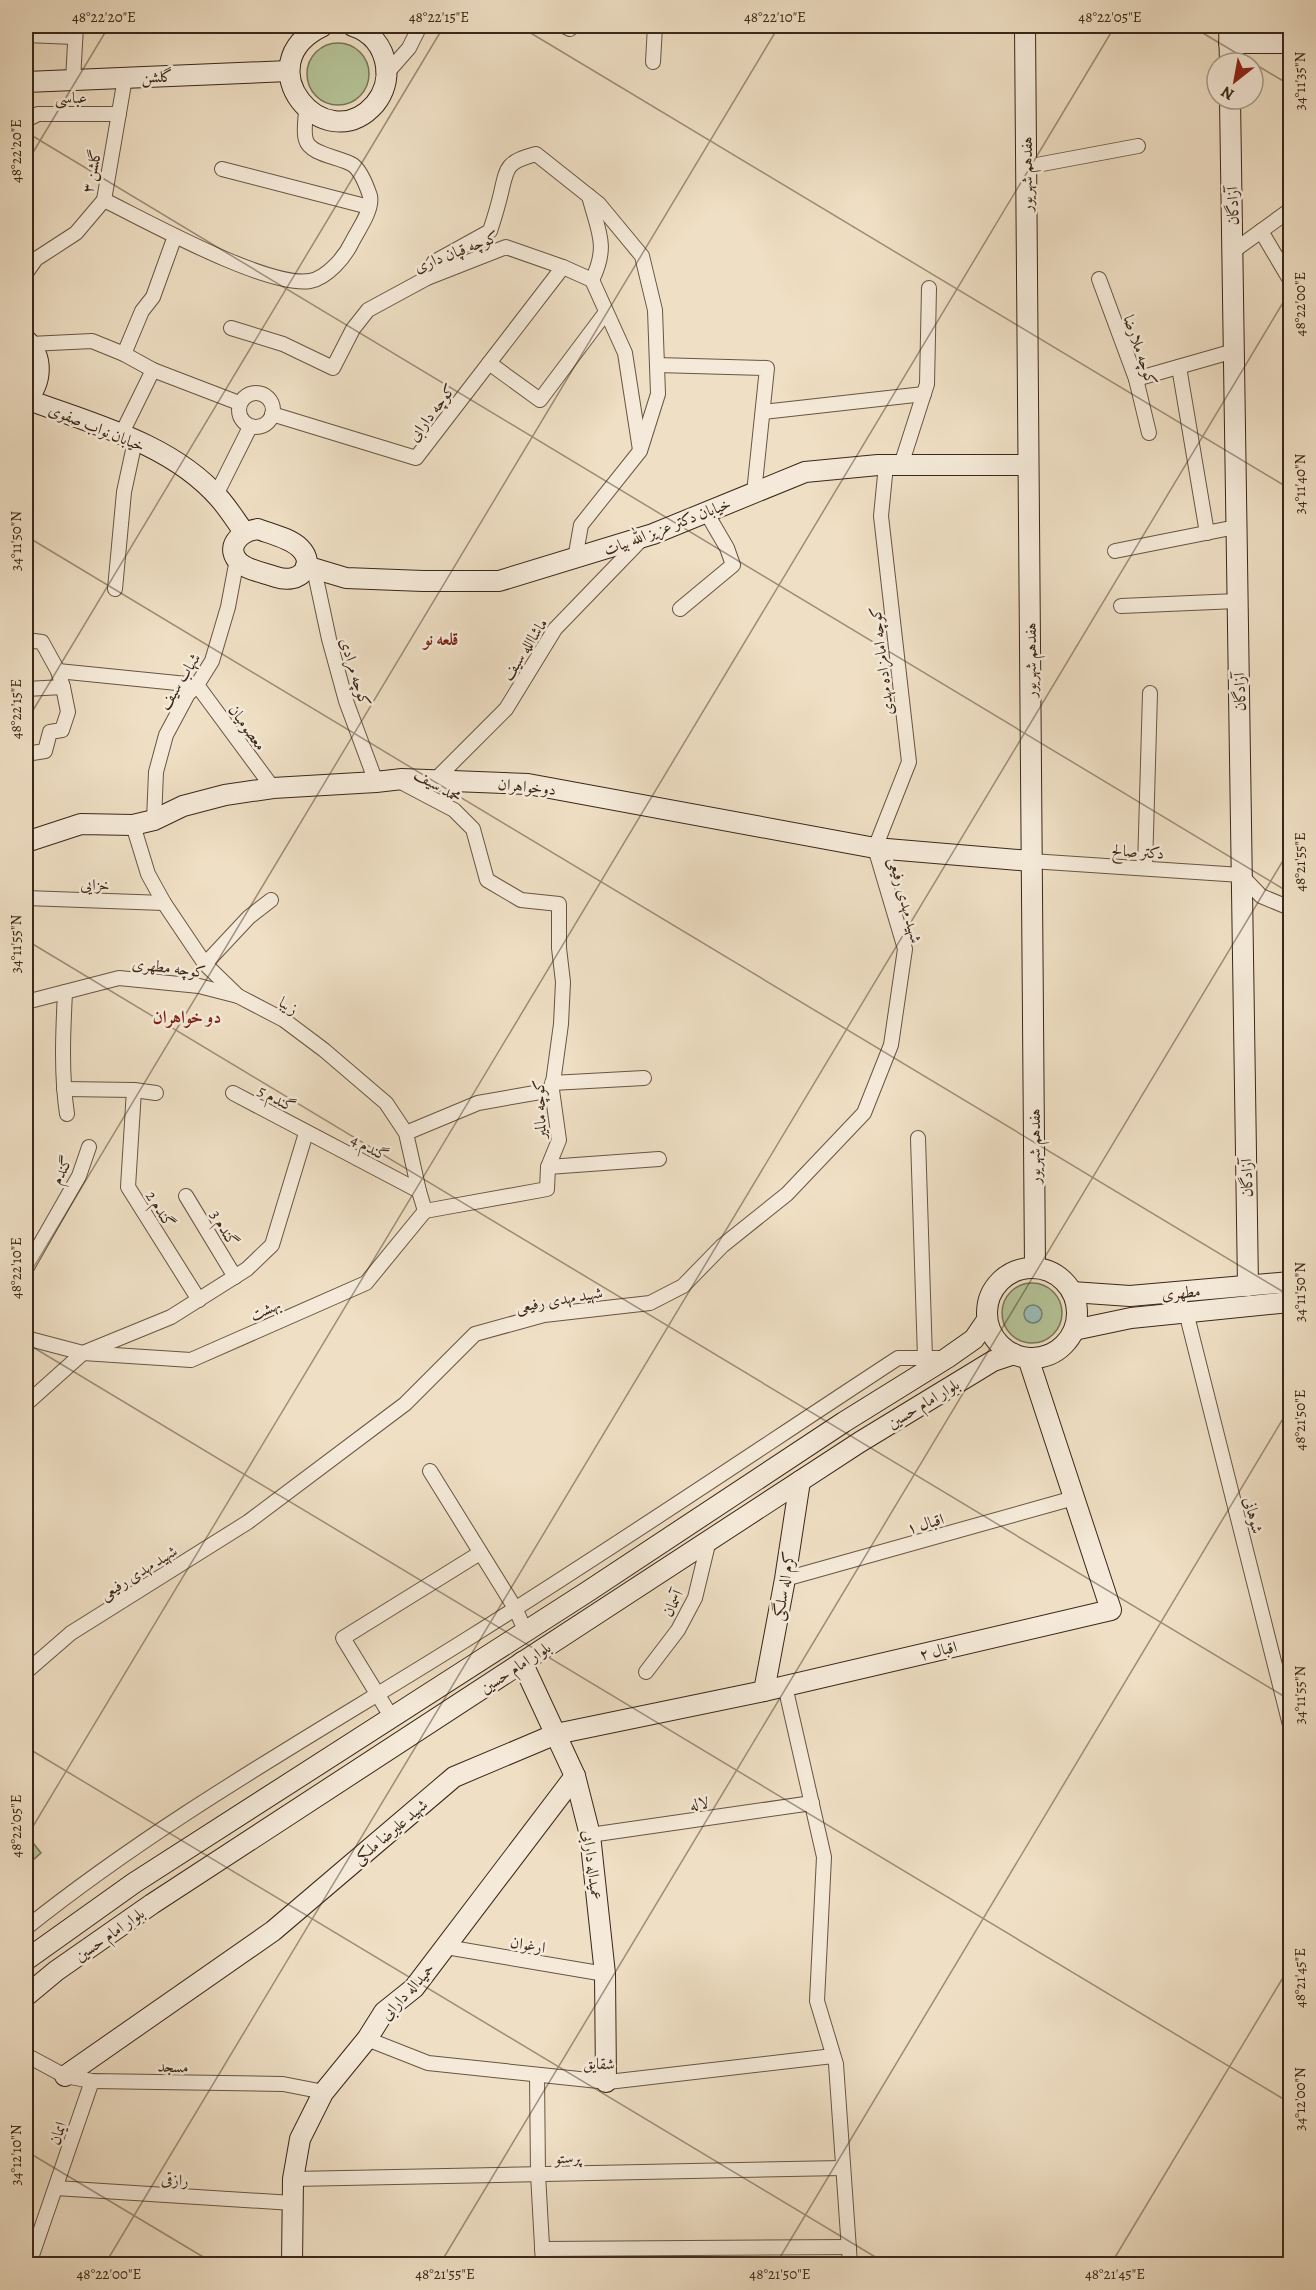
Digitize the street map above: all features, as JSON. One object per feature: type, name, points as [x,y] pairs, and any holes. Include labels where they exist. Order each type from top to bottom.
[{"type":"street","points":[[323,26],[310,32],[299,42],[292,56],[289,71],[291,85],[297,98],[318,116],[331,120],[358,117],[370,110],[385,87],[387,73],[385,58],[379,44],[368,33],[353,26]]},
{"type":"street","points":[[387,73],[409,48],[420,26]]},
{"type":"street","points":[[653,62],[655,26]]},
{"type":"street","name":"هفدهم شهریور","points":[[1024,26],[1035,1267]]},
{"type":"street","points":[[26,35],[75,31],[73,80]]},
{"type":"street","points":[[1229,44],[1290,43]]},
{"type":"street","name":"گلشن","points":[[26,82],[289,71]]},
{"type":"street","name":"گلشن ۳","points":[[27,272],[36,259],[76,232],[104,200],[125,78]]},
{"type":"street","points":[[104,200],[222,258],[281,280],[311,281],[327,272],[347,253],[369,207],[370,199],[362,176],[354,165],[311,148],[306,140],[306,108]]},
{"type":"street","name":"آزادگان","points":[[1230,111],[1248,1286]]},
{"type":"street","name":"عباسی","points":[[26,120],[38,114],[119,114]]},
{"type":"street","points":[[1026,167],[1138,146]]},
{"type":"street","points":[[427,278],[434,262],[490,231],[505,171],[519,159],[536,154],[599,204],[642,256],[655,310],[658,394],[640,451],[581,525],[575,559]]},
{"type":"street","points":[[222,169],[369,207]]},
{"type":"street","points":[[589,196],[603,247],[599,266],[592,280],[625,353],[640,451]]},
{"type":"street","points":[[1232,252],[1290,210]]},
{"type":"street","points":[[1261,231],[1290,280]]},
{"type":"street","points":[[124,354],[142,310],[153,297],[175,236]]},
{"type":"street","name":"کوچه قپان داری","points":[[231,328],[283,345],[333,368],[353,329],[368,310],[427,278],[506,247],[592,280]]},
{"type":"street","points":[[26,255],[27,272]]},
{"type":"street","name":"کوچه دارابی","points":[[272,414],[416,458],[563,267]]},
{"type":"street","name":"کوچه ملارضا","points":[[1099,279],[1136,380],[1149,433]]},
{"type":"street","name":"کوچه امامزاده مهدی","points":[[875,848],[909,762],[880,516],[893,465],[927,384],[929,288]]},
{"type":"street","points":[[489,363],[540,400],[606,312]]},
{"type":"street","points":[[28,342],[92,341],[124,354],[153,370],[239,403]]},
{"type":"street","points":[[26,399],[35,387],[39,372],[37,357],[28,342]]},
{"type":"street","points":[[1136,380],[1234,351]]},
{"type":"street","points":[[657,365],[767,368],[754,493]]},
{"type":"street","points":[[1179,367],[1207,533]]},
{"type":"street","points":[[115,589],[128,438],[153,370]]},
{"type":"street","points":[[258,393],[264,395],[272,403],[272,414],[270,420],[262,426],[250,427],[239,415],[239,403],[247,395],[258,393]]},
{"type":"street","points":[[763,412],[924,394]]},
{"type":"street","name":"خیابان نواب صفوی","points":[[26,399],[128,438],[175,462],[216,495],[244,532]]},
{"type":"street","points":[[216,495],[250,427]]},
{"type":"street","name":"خیابان دکتر عزیز الله بیات","points":[[310,568],[346,578],[500,581],[643,537],[805,472],[893,465],[1028,465]]},
{"type":"street","points":[[680,609],[733,565],[727,548],[706,512]]},
{"type":"street","points":[[1115,551],[1236,527]]},
{"type":"street","points":[[258,529],[296,544],[304,554],[310,568],[298,577],[287,580],[247,567],[237,559],[234,553],[236,541],[244,532],[258,529]]},
{"type":"street","name":"ماشاالله سیف","points":[[435,780],[506,709],[555,629],[643,537]]},
{"type":"street","name":"شهاب سیف","points":[[154,820],[156,772],[166,735],[188,694],[197,685],[212,661],[228,607],[237,559]]},
{"type":"street","name":"کوچه مرادی","points":[[310,568],[344,690],[376,782]]},
{"type":"street","points":[[1121,606],[1238,601]]},
{"type":"street","points":[[26,640],[42,642],[58,671],[68,712],[62,730],[50,732],[45,751],[26,754]]},
{"type":"street","points":[[58,671],[197,685]]},
{"type":"street","name":"معصومیان","points":[[197,685],[273,788]]},
{"type":"street","points":[[26,689],[63,687]]},
{"type":"street","points":[[1145,868],[1150,693]]},
{"type":"street","name":"دوخواهران","points":[[26,842],[81,824],[133,825],[154,820],[183,806],[225,795],[273,788],[396,780],[435,780],[528,784],[875,848],[1031,861]]},
{"type":"street","name":"محمد سیف","points":[[396,780],[454,810],[473,829],[487,880],[521,900],[559,904]]},
{"type":"street","name":"زیبا","points":[[133,825],[148,874],[164,903],[205,964],[238,996],[284,1020],[324,1050],[386,1103],[406,1133],[425,1211]]},
{"type":"street","name":"شهید مهدی رفیعی","points":[[26,1672],[71,1633],[248,1522],[405,1404],[475,1334],[544,1315],[651,1303],[682,1286],[722,1246],[787,1194],[864,1113],[891,1045],[905,949],[875,848]]},
{"type":"street","name":"دکتر صالح","points":[[1031,861],[1241,875]]},
{"type":"street","points":[[1241,875],[1261,896],[1290,908]]},
{"type":"street","name":"خزایی","points":[[26,898],[164,903]]},
{"type":"street","points":[[205,964],[249,916],[271,900]]},
{"type":"street","name":"کوچه مالمیر","points":[[425,1211],[547,1189],[548,1167],[559,1140],[552,1086],[561,1024],[563,982],[559,948],[559,904]]},
{"type":"street","name":"کوچه مطهری","points":[[26,1002],[119,978],[199,986],[238,996]]},
{"type":"street","points":[[65,992],[63,1089],[67,1114]]},
{"type":"street","points":[[406,1133],[478,1103],[552,1086],[644,1078]]},
{"type":"street","points":[[63,1089],[134,1090],[156,1093]]},
{"type":"street","name":"گندم 2","points":[[134,1090],[128,1187],[199,1300]]},
{"type":"street","name":"گندم 5","points":[[233,1093],[306,1132]]},
{"type":"street","points":[[26,1404],[83,1353],[171,1317],[247,1269],[272,1245],[306,1132]]},
{"type":"street","name":"گندم 4","points":[[306,1132],[419,1191]]},
{"type":"street","points":[[918,1138],[925,1358]]},
{"type":"street","name":"گندم","points":[[26,1269],[79,1176],[89,1147]]},
{"type":"street","points":[[548,1167],[658,1159]]},
{"type":"street","name":"گندم 3","points":[[186,1196],[235,1277]]},
{"type":"street","name":"بهشت","points":[[26,1338],[83,1353],[191,1360],[366,1283],[425,1211]]},
{"type":"street","points":[[1035,1267],[1049,1270],[1061,1278],[1072,1292],[1076,1302],[1077,1316],[1074,1330],[1056,1352],[1042,1357],[1021,1356],[1002,1347],[993,1336],[987,1320],[990,1296],[997,1284],[1008,1274],[1035,1267]]},
{"type":"street","name":"مطهری","points":[[1072,1292],[1130,1296],[1290,1282]]},
{"type":"street","name":"مطهری","points":[[1074,1330],[1131,1318],[1290,1302]]},
{"type":"street","name":"شوهانی","points":[[1186,1312],[1290,1725]]},
{"type":"street","name":"بلوار امام حسین","points":[[26,1960],[134,1883],[526,1632],[844,1422],[947,1358],[974,1339],[987,1320]]},
{"type":"street","points":[[1021,1356],[1074,1498]]},
{"type":"street","name":"بلوار امام حسین","points":[[26,1996],[56,1971],[152,1904],[800,1481],[993,1361],[1021,1356]]},
{"type":"street","points":[[26,1928],[73,1890],[235,1780],[515,1608],[898,1358],[947,1358]]},
{"type":"street","points":[[430,1471],[515,1608],[526,1632]]},
{"type":"street","name":"کرم اله سلگی","points":[[764,1691],[800,1481]]},
{"type":"street","name":"اقبال ۱","points":[[785,1579],[1074,1498]]},
{"type":"street","name":"اقبال ۲","points":[[764,1691],[1111,1610],[1074,1498]]},
{"type":"street","name":"آسمان","points":[[646,1672],[678,1630],[695,1598],[709,1540]]},
{"type":"street","points":[[392,1718],[343,1638],[480,1553]]},
{"type":"street","name":"عمیداله دارابی","points":[[522,1662],[575,1776],[590,1835],[605,1974],[606,2082]]},
{"type":"street","points":[[785,1686],[824,1857],[817,2001],[833,2056],[850,2265]]},
{"type":"street","name":"شهید علیرضا ملکی","points":[[65,2076],[273,1931],[454,1777],[555,1734],[764,1691]]},
{"type":"street","name":"حمیداله دارابی","points":[[292,2265],[293,2180],[300,2139],[324,2092],[367,2039],[384,2012],[414,1988],[575,1776]]},
{"type":"street","name":"لاله","points":[[590,1835],[812,1803]]},
{"type":"street","name":"ارغوان","points":[[446,1947],[605,1974]]},
{"type":"street","name":"شقایق","points":[[367,2039],[428,2063],[606,2082],[833,2056]]},
{"type":"street","name":"مسجد","points":[[26,2055],[65,2076],[92,2081],[283,2084],[324,2092]]},
{"type":"street","points":[[537,2075],[538,2174],[543,2265]]},
{"type":"street","name":"ایمان","points":[[29,2265],[92,2081]]},
{"type":"street","name":"پرستو","points":[[293,2180],[843,2168]]},
{"type":"street","name":"رازقی","points":[[56,2188],[293,2203]]},
{"type":"street","points":[[542,2249],[849,2247]]},
{"type":"green space","points":[[338,43],[350,45],[360,52],[367,62],[369,74],[367,86],[360,96],[350,103],[338,105],[326,103],[316,96],[309,86],[307,74],[309,62],[316,52],[326,45]]},
{"type":"green space","points":[[1026,1283],[1038,1283],[1049,1288],[1057,1296],[1062,1313],[1060,1325],[1049,1338],[1038,1343],[1026,1343],[1015,1338],[1007,1330],[1002,1319],[1002,1307],[1007,1296],[1015,1288]]},
{"type":"green space","points":[[26,1834],[41,1853],[26,1866]]},
{"type":"water","points":[[1033,1305],[1039,1308],[1042,1314],[1039,1320],[1033,1323],[1027,1320],[1024,1314],[1027,1308]]},
{"type":"district","name":"قلعه نو","points":[[441,639]]},
{"type":"district","name":"دو خواهران","points":[[187,1017]]}]
